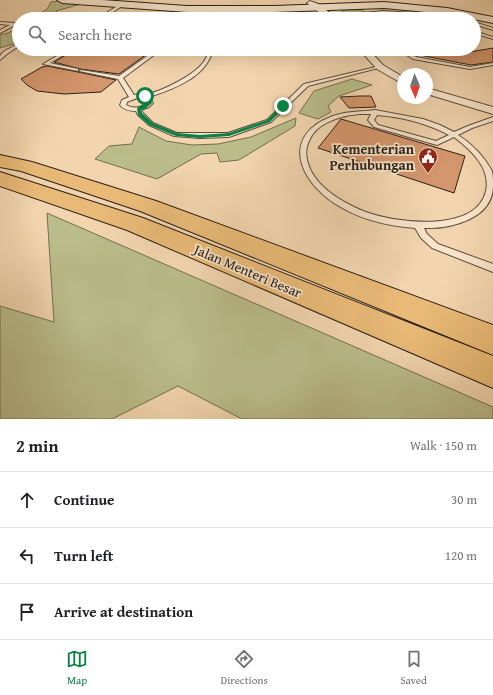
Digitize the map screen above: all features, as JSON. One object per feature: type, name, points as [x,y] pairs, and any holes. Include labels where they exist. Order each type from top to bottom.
[{"type":"main road","name":"Jalan Menteri Besar","points":[[0,161],[24,166],[148,206],[493,340]]},
{"type":"main road","name":"Jalan Menteri Besar","points":[[0,179],[135,224],[493,372]]},
{"type":"street","points":[[62,0],[97,1],[187,9],[274,9],[312,3],[397,1],[441,6],[472,12]]},
{"type":"street","points":[[312,3],[323,12]]},
{"type":"street","points":[[312,3],[406,6],[452,12]]},
{"type":"street","points":[[481,14],[493,16]]},
{"type":"street","points":[[481,18],[493,20]]},
{"type":"street","points":[[369,56],[380,68],[397,78]]},
{"type":"street","points":[[433,93],[493,111]]},
{"type":"lane","points":[[110,12],[122,4]]},
{"type":"lane","points":[[0,23],[12,24]]},
{"type":"lane","points":[[0,32],[12,26]]},
{"type":"lane","points":[[481,26],[493,29]]},
{"type":"lane","points":[[481,34],[493,38]]},
{"type":"lane","points":[[0,59],[5,53],[12,48]]},
{"type":"lane","points":[[59,56],[44,64],[120,78],[150,56]]},
{"type":"lane","points":[[145,96],[148,98],[150,103],[144,108],[128,109],[123,105],[124,101],[132,97],[145,96],[180,84],[208,62],[209,56]]},
{"type":"lane","points":[[412,56],[415,58],[470,68],[493,64]]},
{"type":"lane","points":[[138,109],[140,114],[151,124],[176,135],[229,135],[269,121],[306,85],[380,68]]},
{"type":"lane","points":[[120,78],[132,97]]},
{"type":"lane","points":[[375,112],[371,120],[376,126],[437,143],[470,127],[493,119]]},
{"type":"lane","points":[[375,112],[390,113],[434,125],[454,135],[471,147],[483,162],[490,178],[490,193],[481,207],[464,218],[439,224],[418,225],[379,219],[351,209],[328,195],[312,179],[304,163],[302,149],[307,136],[317,126],[332,118],[349,114],[375,112]]},
{"type":"lane","points":[[418,225],[424,236],[435,246],[493,268]]},
{"type":"green space","points":[[59,1],[81,4],[56,11],[57,12],[42,12],[47,9],[51,2]]},
{"type":"green space","points":[[343,10],[361,10],[365,12],[342,12]]},
{"type":"green space","points":[[12,31],[12,44],[0,48],[0,35]]},
{"type":"green space","points":[[352,79],[372,85],[339,96],[328,106],[331,112],[318,119],[299,113],[314,91]]},
{"type":"green space","points":[[296,118],[295,126],[239,160],[220,162],[217,153],[201,154],[157,179],[95,159],[109,146],[132,144],[139,127],[166,141],[192,145],[218,144],[251,137]]},
{"type":"green space","points":[[47,213],[493,407],[493,419],[242,419],[178,386],[112,419],[0,419],[0,306],[54,322]]},
{"type":"building","points":[[493,48],[493,62],[471,65],[424,56],[481,56],[481,50]]},
{"type":"building","points":[[64,56],[144,56],[119,74],[80,69],[54,62]]},
{"type":"building","points":[[47,66],[116,80],[101,92],[64,94],[37,91],[21,79],[42,67]]},
{"type":"building","points":[[371,96],[376,107],[349,108],[340,97]]},
{"type":"building","name":"Kementerian Perhubungan","points":[[341,119],[465,156],[454,193],[318,148]]},
{"type":"place","name":"Kementerian Perhubungan","points":[[428,174]]},
{"type":"route","points":[[145,96],[150,100],[150,103],[144,108],[138,109],[140,114],[151,124],[176,135],[229,135],[269,121],[283,106]]}]
